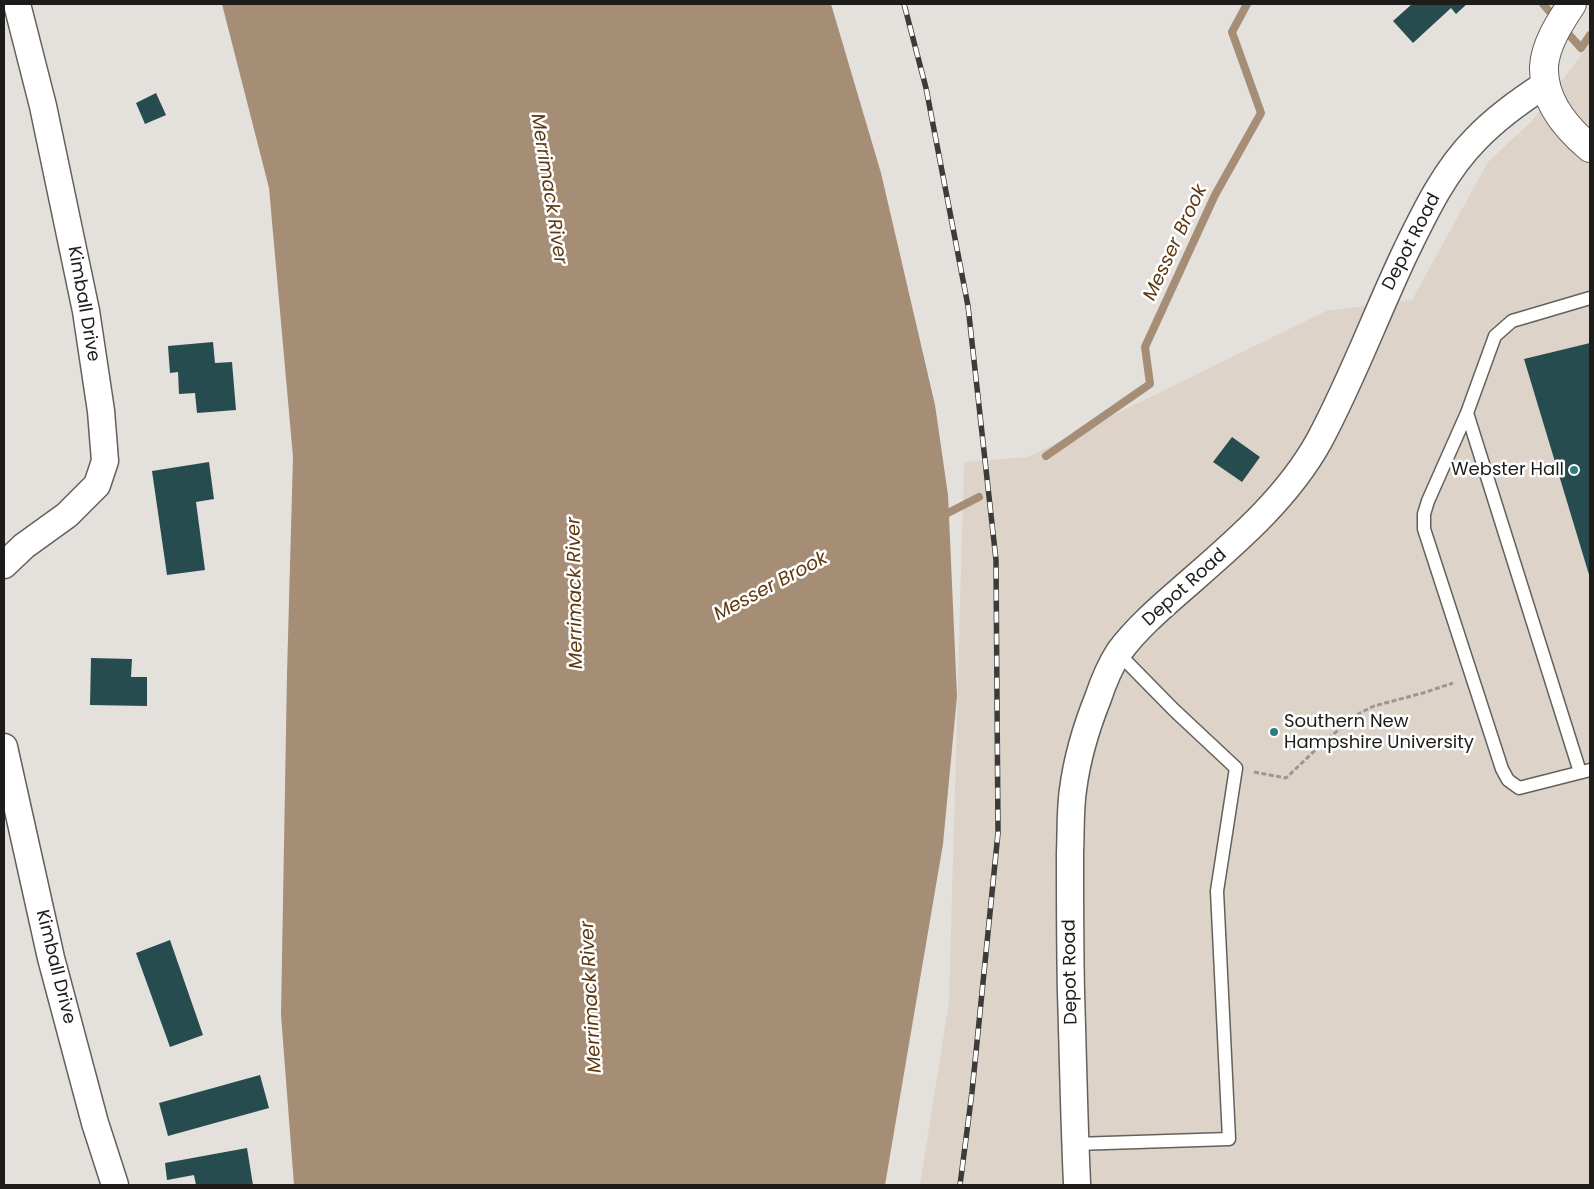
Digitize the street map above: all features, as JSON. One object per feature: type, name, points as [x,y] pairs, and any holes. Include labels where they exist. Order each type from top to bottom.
[{"type":"street","name":"Kimball Drive","points":[[4,565],[24,546],[67,515],[97,486],[105,461],[101,411],[86,311],[43,106],[17,4]]},
{"type":"street","points":[[1572,4],[1559,23],[1548,49],[1544,66],[1546,84],[1555,108],[1564,124],[1590,148]]},
{"type":"street","name":"Depot Road","points":[[1077,1183],[1069,909],[1072,791],[1080,752],[1091,715],[1105,679],[1118,653],[1156,612],[1224,553],[1292,483],[1318,444],[1340,400],[1393,278],[1425,211],[1447,176],[1474,140],[1513,106],[1546,84]]},
{"type":"street","name":"Kimball Drive","points":[[4,747],[51,958],[94,1123],[115,1185]]},
{"type":"lane","points":[[1467,413],[1585,771],[1520,788],[1508,780],[1502,769],[1424,529],[1424,514],[1467,413],[1495,336],[1502,328],[1512,322],[1590,298]]},
{"type":"lane","points":[[1075,1144],[1229,1139],[1217,891],[1236,768],[1174,710],[1118,653]]},
{"type":"path","points":[[1236,768],[1286,778],[1326,740],[1360,713],[1374,706],[1423,693],[1471,676]]},
{"type":"shaded area","name":"Southern New Hampshire University","points":[[1590,43],[1590,1185],[920,1185],[949,1002],[964,462],[1028,457],[1326,311],[1412,300],[1488,162],[1532,121]]},
{"type":"water","name":"Merrimack River","points":[[222,4],[831,4],[881,173],[935,405],[948,495],[957,696],[943,844],[885,1185],[294,1185],[281,1015],[293,457],[269,188]]},
{"type":"building","points":[[1412,4],[1467,4],[1456,14],[1451,8],[1413,43],[1393,21]]},
{"type":"building","points":[[156,93],[166,115],[145,124],[136,103]]},
{"type":"building","points":[[213,342],[215,363],[232,362],[236,410],[197,413],[195,393],[179,394],[178,372],[170,373],[168,346]]},
{"type":"building","name":"Webster Hall","points":[[1590,343],[1590,578],[1524,359]]},
{"type":"building","points":[[1232,437],[1260,457],[1242,482],[1213,462]]},
{"type":"building","points":[[209,462],[214,499],[196,502],[205,570],[167,575],[152,471]]},
{"type":"building","points":[[91,658],[132,659],[131,677],[147,677],[147,706],[90,705]]},
{"type":"building","points":[[170,940],[203,1035],[170,1047],[136,953]]},
{"type":"building","points":[[260,1075],[269,1108],[168,1136],[159,1103]]},
{"type":"building","points":[[247,1148],[253,1185],[196,1185],[194,1175],[167,1180],[165,1163]]},
{"type":"waterway","name":"Messer Brook","points":[[1046,456],[1150,384],[1145,347],[1215,195],[1261,113],[1232,32],[1247,4]]},
{"type":"waterway","name":"Messer Brook","points":[[1543,4],[1556,19]]},
{"type":"waterway","name":"Messer Brook","points":[[1563,28],[1581,48],[1590,35]]},
{"type":"waterway","name":"Messer Brook","points":[[940,517],[979,497]]},
{"type":"railway","points":[[904,4],[926,88],[968,306],[996,560],[998,833],[972,1092],[960,1185]]},
{"type":"place","name":"Webster Hall","points":[[1574,470]]},
{"type":"place","name":"Southern New Hampshire University","points":[[1274,732]]}]
